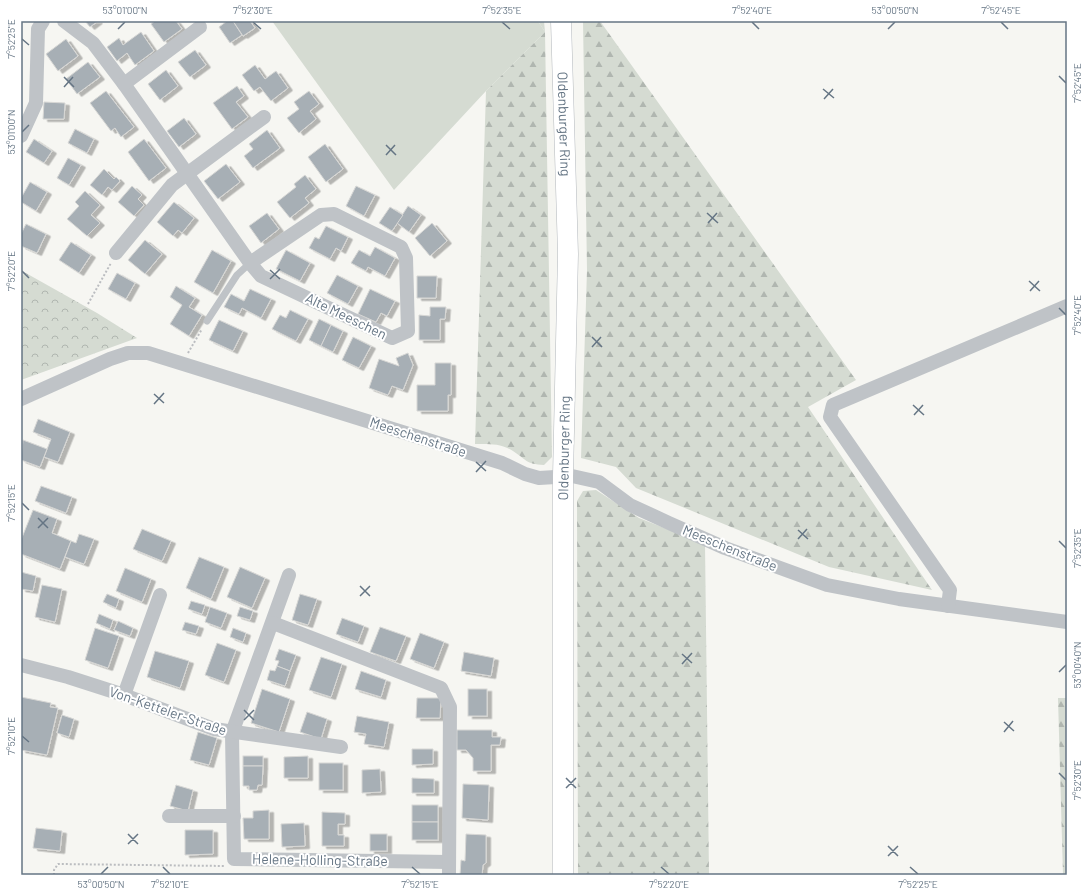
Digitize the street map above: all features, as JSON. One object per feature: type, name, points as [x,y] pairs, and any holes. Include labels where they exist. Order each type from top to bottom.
[{"type":"main road","name":"Oldenburger Ring","points":[[561,21],[568,254],[563,476],[563,875]]},
{"type":"street","points":[[21,136],[36,103],[38,29],[43,21]]},
{"type":"street","name":"Alte Meeschen","points":[[64,21],[93,44],[124,84],[186,174],[250,263],[261,276],[392,338],[408,331],[406,258],[401,247],[334,214],[321,215],[250,263]]},
{"type":"street","points":[[124,84],[200,27]]},
{"type":"street","points":[[116,253],[172,185],[264,117]]},
{"type":"street","points":[[948,606],[950,590],[830,417],[833,405],[1067,306]]},
{"type":"street","name":"Meeschenstraße","points":[[21,399],[128,353],[148,353],[502,463],[525,474],[539,478],[572,476],[599,482],[630,504],[669,523],[726,548],[827,585],[899,600],[1067,622]]},
{"type":"street","points":[[232,733],[290,575]]},
{"type":"street","points":[[124,695],[160,595]]},
{"type":"street","points":[[273,623],[441,688],[450,707],[449,868]]},
{"type":"street","name":"Von-Ketteler-Straße","points":[[21,665],[68,677],[124,695],[214,729],[232,733],[341,747]]},
{"type":"street","name":"Helene-Holling-Straße","points":[[232,733],[234,859],[449,868]]},
{"type":"street","points":[[169,816],[234,816]]},
{"type":"lane","points":[[208,320],[236,274],[250,263]]},
{"type":"path","points":[[88,304],[116,253]]},
{"type":"path","points":[[184,363],[187,354],[208,320]]},
{"type":"path","points":[[54,875],[54,870],[58,864],[234,866],[234,859]]},
{"type":"green space","points":[[272,21],[538,21],[545,32],[486,91],[394,190]]},
{"type":"green space","points":[[538,21],[544,21],[545,32]]},
{"type":"green space","points":[[583,21],[600,21],[856,380],[808,407],[932,590],[829,567],[636,488],[616,467],[581,458],[587,270]]},
{"type":"green space","points":[[545,32],[552,457],[544,465],[530,463],[508,448],[494,444],[475,444],[486,91]]},
{"type":"green space","points":[[24,272],[97,313],[137,338],[21,380],[21,282]]},
{"type":"green space","points":[[596,490],[639,518],[705,544],[709,875],[578,875],[577,501],[583,491]]},
{"type":"green space","points":[[1058,698],[1067,698],[1067,875],[1063,875]]},
{"type":"building","points":[[85,21],[98,21],[90,27]]},
{"type":"building","points":[[155,21],[176,21],[182,29],[164,42],[151,24]]},
{"type":"building","points":[[227,21],[233,21],[242,35],[230,43],[219,27]]},
{"type":"building","points":[[233,21],[250,21],[255,28],[243,36]]},
{"type":"building","points":[[141,32],[154,51],[135,65],[127,53],[117,61],[107,47],[119,38],[123,45]]},
{"type":"building","points":[[66,39],[78,56],[58,71],[46,54]]},
{"type":"building","points":[[195,50],[206,65],[190,77],[178,62]]},
{"type":"building","points":[[88,62],[100,77],[77,94],[66,79]]},
{"type":"building","points":[[255,65],[265,79],[276,71],[288,88],[271,101],[260,87],[254,91],[242,75]]},
{"type":"building","points":[[166,70],[178,86],[160,100],[148,84]]},
{"type":"building","points":[[237,86],[244,96],[236,102],[248,117],[232,129],[213,103]]},
{"type":"building","points":[[106,91],[134,127],[121,137],[115,128],[111,131],[90,103]]},
{"type":"building","points":[[309,91],[319,104],[310,111],[316,119],[299,133],[287,118],[299,109],[294,102]]},
{"type":"building","points":[[44,102],[65,103],[64,119],[43,119]]},
{"type":"building","points":[[184,118],[196,134],[179,147],[167,131]]},
{"type":"building","points":[[75,129],[94,139],[87,153],[68,143]]},
{"type":"building","points":[[267,130],[280,148],[253,168],[244,156],[253,149],[249,144]]},
{"type":"building","points":[[34,139],[52,151],[44,163],[26,152]]},
{"type":"building","points":[[144,139],[166,168],[149,181],[128,152]]},
{"type":"building","points":[[325,144],[343,169],[326,182],[308,157]]},
{"type":"building","points":[[68,158],[81,165],[69,185],[57,178]]},
{"type":"building","points":[[226,164],[240,182],[218,199],[204,181]]},
{"type":"building","points":[[104,169],[114,179],[116,177],[120,181],[112,190],[108,187],[102,195],[90,185]]},
{"type":"building","points":[[305,175],[316,189],[305,198],[309,203],[290,218],[277,202],[296,187],[294,184]]},
{"type":"building","points":[[30,182],[47,192],[36,211],[21,202],[21,198]]},
{"type":"building","points":[[132,186],[142,195],[138,199],[144,205],[134,216],[118,202]]},
{"type":"building","points":[[356,186],[375,195],[364,216],[346,206]]},
{"type":"building","points":[[85,191],[100,205],[91,215],[100,223],[87,236],[67,219],[79,206],[75,202]]},
{"type":"building","points":[[174,202],[194,218],[182,233],[178,230],[173,236],[157,222]]},
{"type":"building","points":[[408,206],[421,215],[409,232],[397,223]]},
{"type":"building","points":[[390,207],[403,215],[392,231],[379,223]]},
{"type":"building","points":[[267,213],[279,229],[261,243],[249,226]]},
{"type":"building","points":[[432,223],[447,241],[430,256],[415,238]]},
{"type":"building","points":[[26,224],[46,234],[37,253],[21,246],[21,234]]},
{"type":"building","points":[[326,226],[348,237],[341,251],[336,248],[330,259],[309,248],[315,237],[319,239]]},
{"type":"building","points":[[145,240],[162,254],[145,274],[128,260]]},
{"type":"building","points":[[71,242],[91,255],[79,273],[59,260]]},
{"type":"building","points":[[375,247],[395,258],[385,276],[368,267],[366,271],[351,263],[359,250],[370,256]]},
{"type":"building","points":[[212,250],[231,261],[213,293],[194,282]]},
{"type":"building","points":[[286,250],[310,263],[300,281],[276,269]]},
{"type":"building","points":[[117,273],[135,283],[126,299],[108,289]]},
{"type":"building","points":[[337,275],[358,286],[348,304],[327,293]]},
{"type":"building","points":[[417,276],[437,276],[436,298],[417,298]]},
{"type":"building","points":[[176,286],[195,298],[189,307],[202,315],[189,336],[170,324],[182,305],[170,297]]},
{"type":"building","points":[[250,289],[271,299],[261,318],[242,308],[239,314],[224,307],[231,294],[244,301]]},
{"type":"building","points":[[370,289],[395,301],[387,316],[381,313],[376,322],[358,314]]},
{"type":"building","points":[[430,307],[446,307],[445,319],[440,319],[440,340],[419,340],[419,315],[430,316]]},
{"type":"building","points":[[290,310],[308,319],[296,341],[272,329],[280,315],[286,318]]},
{"type":"building","points":[[319,319],[331,325],[321,346],[309,340]]},
{"type":"building","points":[[219,320],[243,331],[233,351],[209,340]]},
{"type":"building","points":[[331,325],[343,331],[333,352],[321,346]]},
{"type":"building","points":[[353,337],[371,346],[359,368],[342,360]]},
{"type":"building","points":[[408,353],[413,365],[403,390],[392,386],[388,395],[369,388],[379,359],[399,366],[396,358]]},
{"type":"building","points":[[435,363],[451,363],[451,395],[448,395],[448,411],[417,411],[417,385],[435,385]]},
{"type":"building","points":[[38,419],[70,432],[58,462],[44,457],[51,439],[33,432]]},
{"type":"building","points":[[23,440],[47,449],[40,467],[21,460]]},
{"type":"building","points":[[41,486],[72,497],[66,513],[35,501]]},
{"type":"building","points":[[33,510],[57,519],[52,533],[71,541],[60,569],[21,554],[21,540]]},
{"type":"building","points":[[142,529],[171,541],[162,561],[133,549]]},
{"type":"building","points":[[79,534],[94,539],[84,564],[65,557],[71,541],[76,543]]},
{"type":"building","points":[[199,557],[224,567],[211,599],[186,588]]},
{"type":"building","points":[[240,567],[265,578],[252,608],[227,597]]},
{"type":"building","points":[[125,568],[151,579],[142,602],[116,591]]},
{"type":"building","points":[[21,572],[36,576],[33,591],[21,589]]},
{"type":"building","points":[[42,585],[62,589],[55,622],[35,617]]},
{"type":"building","points":[[107,594],[119,599],[116,608],[103,602]]},
{"type":"building","points":[[300,594],[317,599],[308,625],[292,620]]},
{"type":"building","points":[[191,601],[205,605],[202,614],[188,609]]},
{"type":"building","points":[[210,607],[227,613],[221,628],[205,622]]},
{"type":"building","points":[[240,607],[253,611],[250,620],[237,616]]},
{"type":"building","points":[[99,614],[113,620],[110,629],[96,623]]},
{"type":"building","points":[[342,618],[364,626],[358,642],[336,634]]},
{"type":"building","points":[[118,621],[133,628],[130,636],[114,630]]},
{"type":"building","points":[[185,622],[199,626],[196,634],[182,630]]},
{"type":"building","points":[[380,627],[406,636],[396,661],[370,652]]},
{"type":"building","points":[[95,628],[119,636],[108,668],[85,660]]},
{"type":"building","points":[[233,628],[246,633],[243,642],[230,637]]},
{"type":"building","points":[[420,633],[444,642],[434,668],[410,659]]},
{"type":"building","points":[[217,643],[236,650],[224,682],[205,675]]},
{"type":"building","points":[[279,649],[296,655],[290,671],[277,666],[279,661],[275,660]]},
{"type":"building","points":[[155,651],[189,661],[180,688],[147,677]]},
{"type":"building","points":[[464,652],[494,658],[491,676],[461,671]]},
{"type":"building","points":[[321,657],[342,664],[331,697],[309,690]]},
{"type":"building","points":[[277,666],[290,671],[285,686],[267,680],[270,670],[275,671]]},
{"type":"building","points":[[361,671],[386,680],[381,697],[355,689]]},
{"type":"building","points":[[262,689],[290,699],[279,732],[251,723]]},
{"type":"building","points":[[468,689],[487,689],[487,716],[468,716]]},
{"type":"building","points":[[21,697],[51,703],[50,707],[58,708],[47,755],[21,750]]},
{"type":"building","points":[[417,698],[441,698],[440,718],[416,718]]},
{"type":"building","points":[[307,712],[327,719],[321,739],[300,732]]},
{"type":"building","points":[[62,715],[74,719],[69,737],[57,733]]},
{"type":"building","points":[[357,716],[389,722],[384,747],[364,744],[366,734],[354,732]]},
{"type":"building","points":[[457,730],[492,730],[492,737],[501,737],[500,745],[491,745],[491,771],[473,771],[473,758],[466,750],[457,750]]},
{"type":"building","points":[[198,732],[217,738],[209,765],[190,760]]},
{"type":"building","points":[[412,749],[433,749],[433,764],[412,765]]},
{"type":"building","points":[[243,756],[263,756],[263,766],[243,766]]},
{"type":"building","points":[[308,756],[308,778],[284,778],[284,757]]},
{"type":"building","points":[[319,763],[343,763],[343,790],[319,790]]},
{"type":"building","points":[[243,766],[263,766],[262,785],[258,785],[257,790],[249,790],[249,786],[243,786]]},
{"type":"building","points":[[380,769],[381,792],[362,793],[362,770]]},
{"type":"building","points":[[412,778],[434,779],[434,793],[412,793]]},
{"type":"building","points":[[463,784],[489,785],[488,820],[462,818]]},
{"type":"building","points":[[176,785],[193,790],[188,811],[170,806]]},
{"type":"building","points":[[412,805],[438,805],[438,822],[412,822]]},
{"type":"building","points":[[269,810],[269,839],[244,839],[243,818],[253,818],[253,811]]},
{"type":"building","points":[[322,812],[345,813],[345,824],[338,824],[338,835],[344,835],[344,846],[322,846]]},
{"type":"building","points":[[412,822],[438,822],[438,840],[412,840]]},
{"type":"building","points":[[304,823],[305,846],[282,847],[281,824]]},
{"type":"building","points":[[36,828],[62,831],[60,851],[33,848]]},
{"type":"building","points":[[185,830],[213,830],[213,854],[185,855]]},
{"type":"building","points":[[370,834],[387,834],[387,851],[370,851]]},
{"type":"building","points":[[466,834],[486,835],[486,863],[483,865],[482,875],[460,875],[461,860],[465,861]]}]
